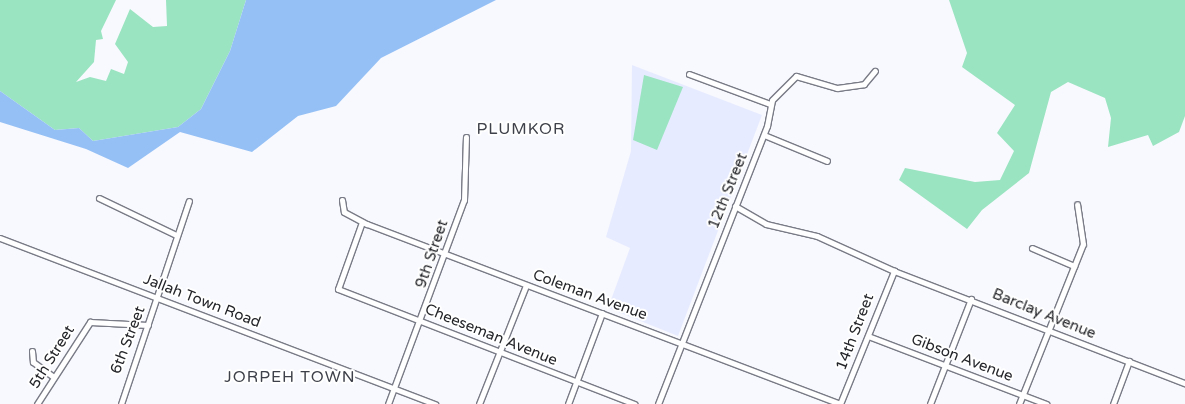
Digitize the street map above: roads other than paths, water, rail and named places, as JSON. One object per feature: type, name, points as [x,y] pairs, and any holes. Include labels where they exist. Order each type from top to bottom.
[{"type":"street","points":[[689,74],[770,104],[796,76],[837,88],[864,84],[875,71]]},
{"type":"street","name":"12th Street","points":[[658,404],[764,135],[770,104]]},
{"type":"street","points":[[764,135],[827,161]]},
{"type":"street","name":"9th Street","points":[[388,404],[422,320],[464,200],[466,136]]},
{"type":"street","points":[[99,198],[176,234]]},
{"type":"street","name":"Coleman Avenue","points":[[342,200],[344,212],[362,222],[840,404]]},
{"type":"street","name":"6th Street","points":[[121,404],[177,245],[176,234],[188,201]]},
{"type":"street","points":[[1019,404],[1083,244],[1077,204]]},
{"type":"street","name":"Barclay Avenue","points":[[735,206],[766,224],[817,236],[894,271],[1185,382]]},
{"type":"street","name":"Cheeseman Avenue","points":[[362,222],[338,289],[422,320],[634,404]]},
{"type":"street","name":"Jallah Town Road","points":[[0,238],[435,404]]},
{"type":"street","points":[[1032,248],[1074,266]]},
{"type":"street","name":"14th Street","points":[[840,404],[894,271]]},
{"type":"street","points":[[479,404],[526,285]]},
{"type":"street","points":[[930,404],[971,299]]},
{"type":"street","points":[[568,404],[602,313]]},
{"type":"street","name":"5th Street","points":[[37,404],[52,376],[90,322],[148,325]]},
{"type":"street","name":"Gibson Avenue","points":[[868,336],[1046,404]]},
{"type":"street","points":[[32,351],[33,362],[52,376]]},
{"type":"street","points":[[1113,404],[1129,362]]},
{"type":"water","points":[[246,0],[496,0],[381,58],[336,106],[298,116],[252,152],[180,132],[128,168],[86,149],[0,122],[0,91],[55,130],[79,128],[93,141],[178,127],[201,109],[230,51]]},
{"type":"district","name":"PLUMKOR","points":[[521,129]]},
{"type":"district","name":"JORPEH TOWN","points":[[290,377]]}]
